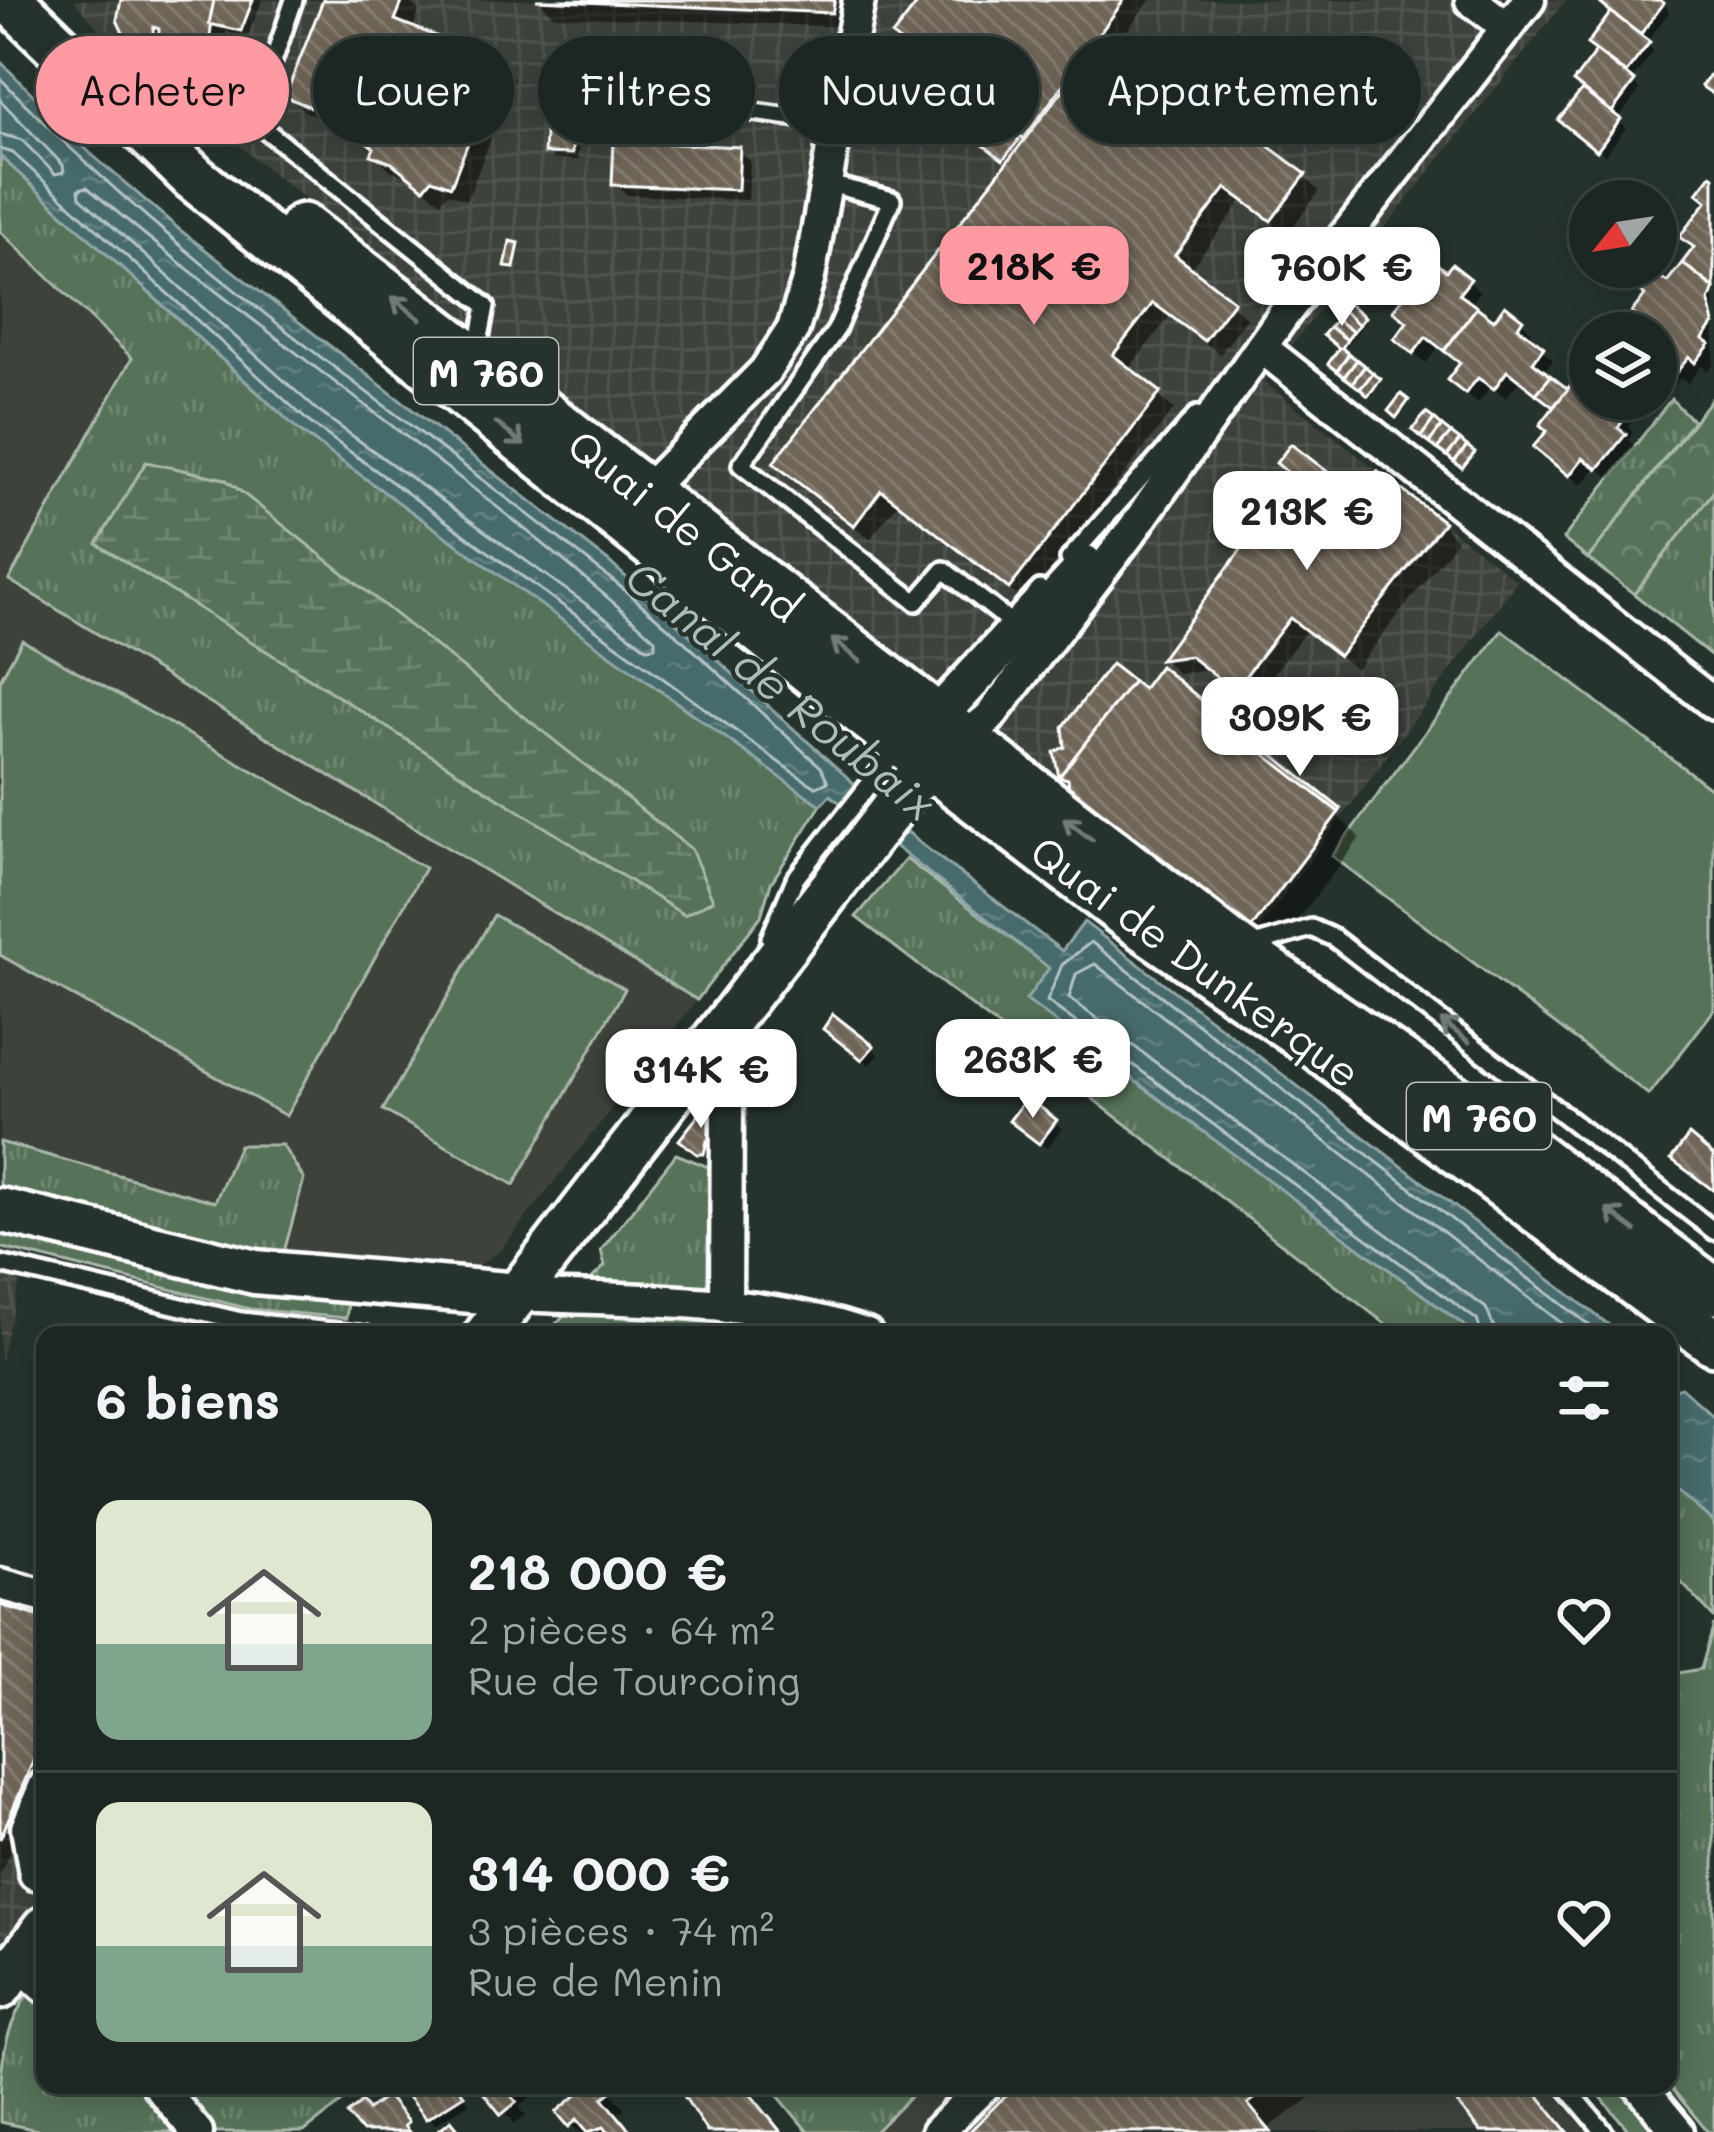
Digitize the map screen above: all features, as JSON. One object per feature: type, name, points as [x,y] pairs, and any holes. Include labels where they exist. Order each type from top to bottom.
[{"type":"main road","name":"Quai de Gand","points":[[10,0],[194,178],[929,753]]},
{"type":"main road","name":"Quai de Gand","points":[[51,0],[188,135],[644,493],[929,753]]},
{"type":"main road","name":"Quai de Dunkerque","points":[[929,753],[1238,950],[1523,1146],[1714,1291]]},
{"type":"main road","name":"Quai de Dunkerque","points":[[929,753],[1714,1342]]},
{"type":"street","points":[[852,36],[859,0]]},
{"type":"street","points":[[1471,0],[1508,28]]},
{"type":"street","points":[[493,1326],[515,1304],[755,984],[833,869],[1025,633],[1180,459],[1285,313],[1529,0]]},
{"type":"street","points":[[644,493],[764,370],[793,328],[809,277],[832,144]]},
{"type":"street","points":[[1261,347],[1714,704]]},
{"type":"street","points":[[929,753],[1025,633]]},
{"type":"street","points":[[725,1307],[727,1105]]},
{"type":"street","points":[[0,1210],[235,1268],[515,1304],[725,1307],[836,1326]]},
{"type":"street","points":[[0,1584],[36,1594]]},
{"type":"street","points":[[34,1874],[27,1828],[36,1806]]},
{"type":"street","points":[[21,1979],[36,1947]]},
{"type":"street","points":[[165,2094],[197,2132]]},
{"type":"street","points":[[938,2132],[976,2094]]},
{"type":"street","points":[[1647,2094],[1678,2132]]},
{"type":"lane","points":[[294,0],[253,120],[487,306],[475,362]]},
{"type":"lane","points":[[825,183],[892,200],[836,330],[740,465],[916,602],[944,570],[1025,633],[1138,486],[1285,313]]},
{"type":"lane","points":[[515,1304],[767,943],[795,879],[833,869]]},
{"type":"lane","points":[[515,1304],[833,869]]},
{"type":"lane","points":[[1238,950],[1311,928],[1334,938],[1714,1231]]},
{"type":"lane","points":[[0,1264],[241,1321],[286,1326]]},
{"type":"lane","points":[[1572,2094],[1604,2132]]},
{"type":"shaded area","points":[[74,0],[1566,0],[1263,381],[1517,581],[1248,944],[236,144],[289,144],[289,36],[104,36]]},
{"type":"shaded area","points":[[0,231],[132,357],[10,580],[697,1000],[500,1251],[476,1267],[337,1259],[194,1238],[0,1188]]},
{"type":"shaded area","points":[[0,1188],[41,1199],[0,1362]]},
{"type":"shaded area","points":[[0,1568],[36,1577],[36,1981],[15,2006],[0,2010]]},
{"type":"shaded area","points":[[913,2094],[1555,2094],[1587,2132],[875,2132]]},
{"type":"green space","points":[[0,156],[301,432],[821,805],[771,883],[761,916],[697,1000],[9,580],[132,358],[0,231]]},
{"type":"green space","points":[[1714,395],[1714,491],[1634,594],[1588,559]]},
{"type":"green space","points":[[1677,405],[1693,421],[1588,559],[1563,539],[1655,420],[1677,420]]},
{"type":"green space","points":[[146,462],[225,479],[691,849],[713,900],[684,915],[97,544]]},
{"type":"green space","points":[[1714,491],[1714,658],[1634,594]]},
{"type":"green space","points":[[1502,630],[1714,791],[1714,1010],[1649,1095],[1332,856]]},
{"type":"green space","points":[[22,640],[425,868],[286,1116],[0,955],[0,680]]},
{"type":"green space","points":[[906,859],[1050,968],[1027,1000],[1465,1326],[1388,1326],[856,917]]},
{"type":"green space","points":[[494,915],[625,989],[514,1185],[383,1110]]},
{"type":"green space","points":[[0,1142],[215,1202],[239,1145],[282,1145],[304,1179],[284,1252],[194,1238],[0,1188]]},
{"type":"green space","points":[[676,1154],[716,1170],[708,1289],[587,1283],[605,1266],[601,1250]]},
{"type":"green space","points":[[0,1222],[457,1301],[447,1312],[348,1304],[346,1318],[250,1309],[0,1247]]},
{"type":"green space","points":[[567,1312],[769,1326],[554,1326]]},
{"type":"green space","points":[[1677,1491],[1714,1522],[1714,1618],[1677,1578]]},
{"type":"green space","points":[[1714,1625],[1714,2132],[1708,2132],[1676,2094],[1677,1673],[1701,1669]]},
{"type":"green space","points":[[36,1982],[36,2094],[353,2094],[304,2132],[46,2132],[0,2122],[7,2041]]},
{"type":"green space","points":[[776,2094],[913,2094],[875,2132],[808,2132]]},
{"type":"green space","points":[[1598,2094],[1630,2094],[1661,2132],[1630,2132]]},
{"type":"water","points":[[0,61],[36,98],[36,144],[81,144],[180,230],[608,561],[920,843],[1062,951],[1084,922],[1610,1326],[1465,1326],[1026,1000],[1049,968],[830,795],[821,805],[784,780],[301,432],[0,156]]},
{"type":"water","points":[[1677,1388],[1714,1417],[1714,1522],[1677,1491]]},
{"type":"building","points":[[121,0],[214,0],[210,36],[159,36],[154,27],[152,36],[128,36],[117,20]]},
{"type":"building","points":[[214,0],[253,0],[241,31],[209,24]]},
{"type":"building","points":[[323,0],[403,0],[395,20],[436,36],[313,36],[313,108],[289,99],[289,87]]},
{"type":"building","points":[[536,0],[835,0],[832,13]]},
{"type":"building","points":[[920,0],[1124,0],[1098,36],[1063,36],[1063,85],[1039,118],[1039,36],[892,36]]},
{"type":"building","points":[[1605,0],[1664,3],[1640,35],[1601,4]]},
{"type":"building","points":[[1611,12],[1650,42],[1626,73],[1587,44]]},
{"type":"building","points":[[1596,51],[1635,81],[1612,112],[1573,82]]},
{"type":"building","points":[[1714,69],[1714,95],[1701,86]]},
{"type":"building","points":[[1063,90],[1063,144],[1265,144],[1306,174],[1271,221],[1226,188],[1175,255],[1234,301],[1204,341],[1153,303],[1113,355],[1161,392],[1009,589],[881,490],[854,526],[773,463],[1021,144],[1039,144],[1039,121]]},
{"type":"building","points":[[1582,90],[1621,119],[1597,151],[1558,120]]},
{"type":"building","points":[[369,144],[467,144],[451,186],[432,179],[424,189],[392,163],[371,155],[374,148]]},
{"type":"building","points":[[544,144],[573,144],[572,154],[544,153]]},
{"type":"building","points":[[614,144],[740,147],[738,190],[612,185]]},
{"type":"building","points":[[982,144],[1016,144],[1003,160]]},
{"type":"building","points":[[1711,175],[1714,288],[1682,263],[1694,247],[1679,237],[1707,201],[1697,193]]},
{"type":"building","points":[[510,241],[519,243],[514,268],[505,267]]},
{"type":"building","points":[[1420,251],[1446,271],[1452,264],[1471,279],[1459,294],[1477,307],[1444,351],[1426,337],[1413,354],[1394,339],[1407,322],[1393,311],[1406,293],[1377,271],[1391,253],[1408,266]]},
{"type":"building","points":[[1682,263],[1714,288],[1709,301],[1714,324],[1703,339],[1710,344],[1695,363],[1689,357],[1677,372],[1677,312],[1632,312],[1645,295],[1639,288],[1677,288],[1677,269]]},
{"type":"building","points":[[1348,303],[1365,317],[1359,325],[1342,310]]},
{"type":"building","points":[[1505,305],[1523,319],[1518,327],[1544,347],[1533,362],[1551,376],[1536,394],[1507,371],[1494,389],[1478,378],[1465,394],[1447,380],[1460,363],[1444,351],[1477,307],[1494,320]]},
{"type":"building","points":[[1342,310],[1359,325],[1353,332],[1336,319]]},
{"type":"building","points":[[1336,319],[1353,332],[1347,340],[1330,327]]},
{"type":"building","points":[[1330,327],[1347,340],[1342,348],[1349,354],[1337,371],[1328,364],[1339,348],[1323,335]]},
{"type":"building","points":[[1349,354],[1357,360],[1344,377],[1337,371]]},
{"type":"building","points":[[1357,360],[1365,366],[1352,383],[1344,377]]},
{"type":"building","points":[[1365,366],[1373,373],[1360,389],[1352,383]]},
{"type":"building","points":[[1373,373],[1381,379],[1368,396],[1360,389]]},
{"type":"building","points":[[1551,376],[1568,389],[1553,407],[1536,394]]},
{"type":"building","points":[[1569,387],[1569,420],[1623,420],[1618,428],[1626,434],[1598,469],[1583,458],[1569,476],[1533,447],[1547,431],[1540,425]]},
{"type":"building","points":[[1401,394],[1409,400],[1396,418],[1388,411]]},
{"type":"building","points":[[1426,413],[1434,419],[1421,437],[1412,430]]},
{"type":"building","points":[[1434,419],[1442,426],[1429,443],[1421,437]]},
{"type":"building","points":[[1442,426],[1451,433],[1437,449],[1429,443]]},
{"type":"building","points":[[1451,433],[1460,440],[1447,456],[1437,449]]},
{"type":"building","points":[[1460,440],[1467,446],[1454,462],[1447,456]]},
{"type":"building","points":[[1291,444],[1358,495],[1377,471],[1444,522],[1339,656],[1290,618],[1234,691],[1190,656],[1160,660],[1275,503],[1328,543],[1345,520],[1276,463]]},
{"type":"building","points":[[1467,446],[1475,452],[1462,468],[1454,462]]},
{"type":"building","points":[[1111,664],[1133,681],[1059,777],[1054,752],[1065,747],[1063,727]]},
{"type":"building","points":[[1160,666],[1339,812],[1247,934],[1070,798],[1068,779],[1059,777],[1133,681],[1143,689]]},
{"type":"building","points":[[1266,749],[1341,809],[1339,812],[1263,753]]},
{"type":"building","points":[[833,1014],[874,1046],[862,1060],[823,1029]]},
{"type":"building","points":[[1027,1097],[1057,1120],[1039,1144],[1009,1121]]},
{"type":"building","points":[[705,1107],[717,1110],[716,1142],[707,1141],[704,1154],[697,1154],[679,1140]]},
{"type":"building","points":[[1689,1135],[1713,1155],[1714,1191],[1671,1159]]},
{"type":"building","points":[[0,1605],[36,1615],[36,1754],[0,1839]]},
{"type":"building","points":[[406,2094],[464,2095],[426,2119]]},
{"type":"building","points":[[484,2094],[510,2094],[517,2102],[501,2115]]},
{"type":"building","points":[[578,2094],[608,2094],[603,2098],[631,2132],[608,2132],[604,2127],[588,2132],[577,2119],[569,2127],[556,2112]]},
{"type":"building","points":[[683,2094],[750,2094],[781,2132],[707,2132]]},
{"type":"building","points":[[1007,2094],[1260,2094],[1248,2104],[1271,2132],[969,2132]]},
{"type":"building","points":[[1449,2094],[1537,2094],[1568,2132],[1481,2132]]},
{"type":"building","points":[[387,2096],[408,2122],[404,2126],[409,2132],[362,2132],[347,2114],[362,2102],[368,2110]]},
{"type":"building","points":[[451,2120],[461,2132],[436,2132]]},
{"type":"water label","name":"Canal de Roubaix","points":[[782,689]]}]
